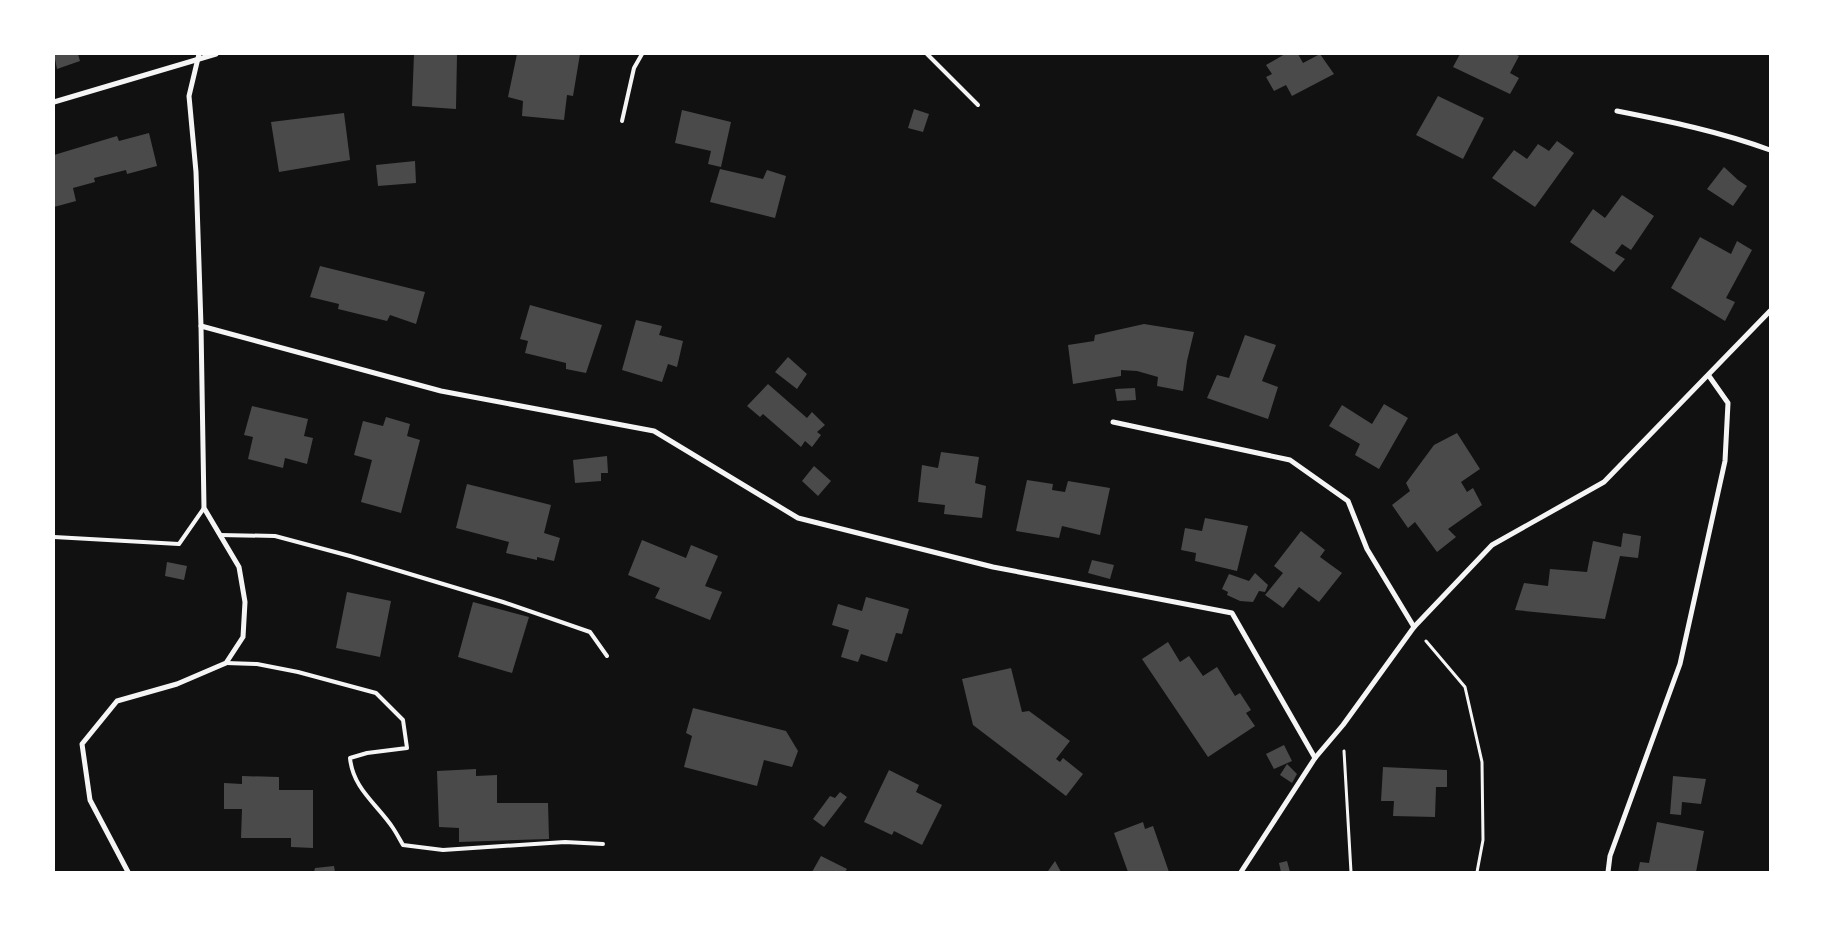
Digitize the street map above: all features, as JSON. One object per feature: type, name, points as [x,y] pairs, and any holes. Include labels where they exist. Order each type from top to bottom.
[{"type":"street","points":[[54,102],[199,57],[216,54]]},
{"type":"street","points":[[128,872],[90,800],[82,744],[117,701],[177,684],[226,663],[243,637],[245,602],[239,566],[204,508],[196,172],[189,96],[199,57]]},
{"type":"street","points":[[1617,111],[1732,138],[1770,150]]},
{"type":"street","points":[[1242,872],[1315,758],[1343,725],[1414,627],[1492,545],[1604,482],[1709,376],[1770,311]]},
{"type":"street","points":[[201,326],[441,391],[654,431],[798,518],[993,567],[1232,613],[1315,758]]},
{"type":"street","points":[[1608,872],[1610,856],[1680,664],[1725,461],[1728,403],[1709,376]]},
{"type":"street","points":[[1112,422],[1290,460],[1348,501],[1366,549],[1414,627]]},
{"type":"lane","points":[[622,121],[634,68],[642,54]]},
{"type":"lane","points":[[927,54],[978,105]]},
{"type":"lane","points":[[54,537],[179,544],[204,508]]},
{"type":"lane","points":[[220,535],[275,536],[350,556],[503,602],[590,632],[607,656]]},
{"type":"lane","points":[[226,663],[258,664],[298,672],[376,693],[403,720],[407,748],[367,753],[350,758],[351,772],[370,802],[393,827],[403,845],[444,850],[565,842],[603,844]]},
{"type":"path","points":[[1414,627],[1465,687],[1482,762],[1483,840],[1477,872]]},
{"type":"path","points":[[1343,725],[1351,872]]},
{"type":"building","points":[[54,54],[78,54],[80,61],[57,69]]},
{"type":"building","points":[[414,54],[457,54],[456,109],[412,106]]},
{"type":"building","points":[[517,54],[580,54],[573,96],[567,95],[564,120],[522,116],[523,101],[508,97]]},
{"type":"building","points":[[1285,54],[1298,54],[1303,63],[1320,54],[1334,74],[1292,96],[1286,85],[1274,91],[1266,77],[1272,74],[1266,65]]},
{"type":"building","points":[[1460,54],[1515,54],[1519,56],[1510,73],[1519,78],[1510,94],[1453,67]]},
{"type":"building","points":[[1438,96],[1484,118],[1463,159],[1416,135]]},
{"type":"building","points":[[914,109],[929,114],[923,132],[908,128]]},
{"type":"building","points":[[682,110],[731,122],[721,167],[708,164],[711,151],[675,143]]},
{"type":"building","points":[[344,113],[350,160],[279,172],[271,122]]},
{"type":"building","points":[[149,133],[157,166],[127,174],[126,170],[94,178],[95,182],[73,188],[76,201],[54,207],[54,155],[117,136],[119,141]]},
{"type":"building","points":[[1557,141],[1574,153],[1535,207],[1492,178],[1514,150],[1527,159],[1538,144],[1549,151]]},
{"type":"building","points":[[415,161],[416,183],[378,186],[376,165]]},
{"type":"building","points":[[1724,167],[1747,186],[1733,206],[1707,189]]},
{"type":"building","points":[[720,169],[763,179],[767,170],[786,176],[775,218],[710,202]]},
{"type":"building","points":[[1622,195],[1654,216],[1631,250],[1622,244],[1615,253],[1625,259],[1614,272],[1570,242],[1593,209],[1605,218]]},
{"type":"building","points":[[1700,237],[1731,254],[1737,241],[1752,250],[1726,298],[1735,302],[1725,321],[1671,288]]},
{"type":"building","points":[[320,266],[425,292],[416,324],[390,315],[387,321],[338,309],[339,304],[310,297]]},
{"type":"building","points":[[530,305],[602,325],[586,373],[566,369],[566,363],[525,353],[528,341],[520,339]]},
{"type":"building","points":[[636,320],[662,326],[659,335],[683,341],[677,367],[668,364],[662,382],[622,370]]},
{"type":"building","points":[[1144,324],[1194,332],[1187,361],[1183,391],[1157,386],[1158,377],[1137,371],[1121,370],[1121,376],[1073,384],[1068,345],[1094,341],[1095,335]]},
{"type":"building","points":[[1245,335],[1276,345],[1262,381],[1278,387],[1268,419],[1207,398],[1217,375],[1229,378]]},
{"type":"building","points":[[788,357],[807,374],[797,389],[775,372]]},
{"type":"building","points":[[768,384],[807,418],[812,412],[825,425],[817,432],[821,435],[812,447],[805,441],[801,447],[763,414],[760,417],[747,406]]},
{"type":"building","points":[[1135,388],[1136,400],[1117,401],[1115,389]]},
{"type":"building","points":[[1384,404],[1408,418],[1379,469],[1355,455],[1360,444],[1329,426],[1342,405],[1372,424]]},
{"type":"building","points":[[252,406],[308,419],[304,436],[313,438],[307,464],[285,458],[283,468],[248,459],[253,437],[244,435]]},
{"type":"building","points":[[386,417],[410,424],[407,436],[420,440],[401,513],[361,502],[372,460],[354,455],[363,421],[383,426]]},
{"type":"building","points":[[1457,433],[1480,469],[1461,482],[1467,492],[1473,488],[1482,505],[1448,529],[1456,537],[1437,552],[1415,522],[1408,528],[1392,505],[1410,491],[1406,483],[1434,445]]},
{"type":"building","points":[[941,452],[979,457],[975,483],[986,486],[982,518],[944,514],[945,505],[918,502],[922,465],[938,468]]},
{"type":"building","points":[[607,456],[608,473],[601,473],[601,481],[575,483],[573,460]]},
{"type":"building","points":[[814,466],[831,481],[818,496],[802,481]]},
{"type":"building","points":[[1027,480],[1053,484],[1052,490],[1065,492],[1068,481],[1110,488],[1100,535],[1062,526],[1059,538],[1016,531]]},
{"type":"building","points":[[467,484],[551,505],[544,533],[560,538],[554,561],[537,557],[537,560],[506,553],[509,542],[456,528]]},
{"type":"building","points":[[1205,518],[1248,526],[1237,571],[1195,561],[1196,553],[1181,550],[1185,528],[1202,531]]},
{"type":"building","points":[[1301,531],[1325,550],[1320,557],[1342,573],[1319,602],[1299,587],[1283,608],[1265,595],[1283,573],[1274,566]]},
{"type":"building","points":[[1623,533],[1641,536],[1638,558],[1620,556],[1605,619],[1515,610],[1524,583],[1548,586],[1550,569],[1587,572],[1593,541],[1621,547]]},
{"type":"building","points":[[642,540],[686,558],[691,545],[718,556],[705,586],[722,592],[710,620],[655,598],[660,588],[628,575]]},
{"type":"building","points":[[1092,560],[1114,565],[1110,579],[1088,573]]},
{"type":"building","points":[[167,562],[187,566],[184,580],[165,576]]},
{"type":"building","points":[[1255,573],[1268,585],[1265,592],[1259,591],[1253,602],[1240,601],[1227,595],[1228,592],[1222,589],[1229,574],[1249,581]]},
{"type":"building","points":[[347,592],[391,601],[380,657],[336,648]]},
{"type":"building","points":[[866,597],[909,609],[902,634],[896,633],[887,662],[861,654],[858,662],[841,657],[849,630],[832,625],[838,604],[862,611]]},
{"type":"building","points":[[473,602],[529,617],[512,673],[458,657]]},
{"type":"building","points":[[1168,642],[1180,662],[1189,656],[1203,676],[1217,667],[1235,696],[1240,693],[1251,710],[1246,713],[1255,726],[1208,757],[1142,659]]},
{"type":"building","points":[[1011,668],[1022,712],[1029,711],[1070,741],[1056,759],[1060,762],[1063,758],[1083,774],[1066,796],[973,725],[962,679]]},
{"type":"building","points":[[693,708],[786,731],[798,751],[792,767],[764,760],[757,786],[684,767],[692,736],[686,733]]},
{"type":"building","points":[[1284,745],[1292,761],[1274,769],[1266,754]]},
{"type":"building","points":[[1287,764],[1297,774],[1292,783],[1280,775]]},
{"type":"building","points":[[1383,767],[1447,770],[1447,787],[1436,787],[1435,817],[1393,816],[1394,801],[1381,801]]},
{"type":"building","points":[[476,769],[476,776],[497,775],[497,803],[548,803],[549,839],[459,842],[459,828],[439,827],[437,771]]},
{"type":"building","points":[[889,770],[919,785],[916,792],[942,805],[922,845],[894,831],[892,835],[864,822]]},
{"type":"building","points":[[242,776],[279,777],[279,790],[313,790],[313,848],[291,847],[291,838],[241,838],[242,809],[224,809],[224,783],[242,784]]},
{"type":"building","points":[[1673,776],[1706,779],[1701,804],[1682,802],[1681,815],[1670,814]]},
{"type":"building","points":[[840,792],[847,797],[824,827],[813,819],[830,796],[835,798]]},
{"type":"building","points":[[1143,822],[1145,829],[1153,826],[1169,872],[1128,872],[1114,833]]},
{"type":"building","points":[[1657,822],[1704,831],[1696,872],[1638,872],[1640,862],[1649,863]]},
{"type":"building","points":[[821,856],[847,869],[845,872],[812,872]]},
{"type":"building","points":[[1055,861],[1061,872],[1049,872],[1048,871]]},
{"type":"building","points":[[1287,861],[1290,872],[1281,872],[1279,863]]},
{"type":"building","points":[[334,866],[335,872],[314,872],[315,868]]}]
